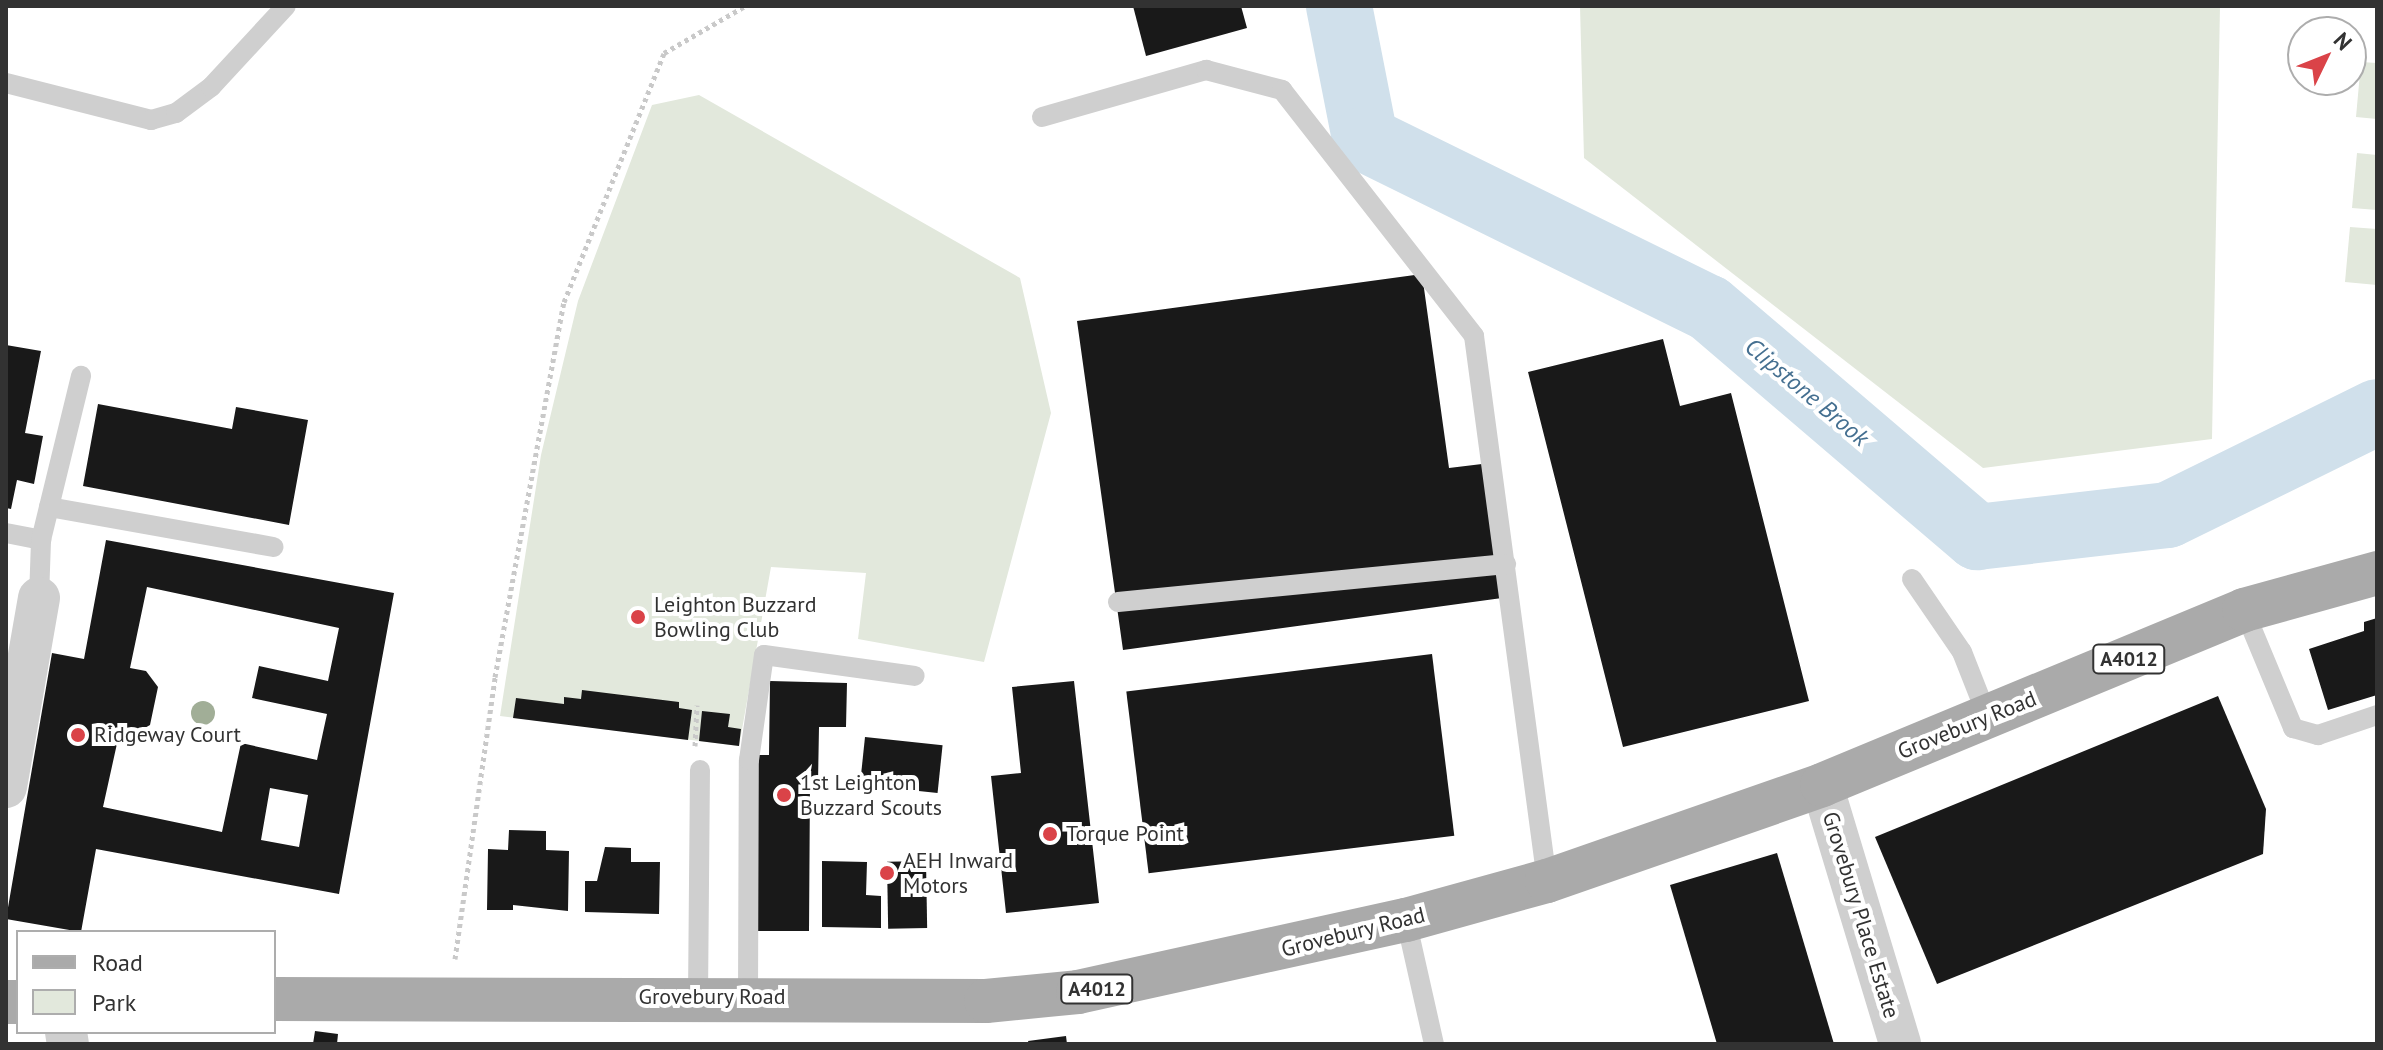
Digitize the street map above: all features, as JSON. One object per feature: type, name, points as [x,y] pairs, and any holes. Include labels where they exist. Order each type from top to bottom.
[{"type":"main road","name":"Grovebury Road","points":[[276,999],[748,997],[986,1001],[1078,992],[1406,920],[1547,881],[1822,785],[2244,610],[2377,573]]},
{"type":"street","points":[[6,787],[39,598]]},
{"type":"street","name":"Grovebury Place Estate","points":[[1822,785],[1900,1044]]},
{"type":"lane","points":[[6,83],[151,120],[176,113],[211,87],[286,6]]},
{"type":"lane","points":[[1042,117],[1206,70],[1282,90],[1474,336],[1547,881]]},
{"type":"lane","points":[[39,598],[41,540],[81,376]]},
{"type":"lane","points":[[49,507],[273,547]]},
{"type":"lane","points":[[6,533],[41,540]]},
{"type":"lane","points":[[1118,602],[1506,564]]},
{"type":"lane","points":[[1912,579],[1962,652],[1988,718]]},
{"type":"lane","points":[[2244,610],[2293,728],[2318,735],[2377,715]]},
{"type":"lane","points":[[748,997],[749,760],[764,655],[915,676]]},
{"type":"lane","points":[[698,997],[700,770]]},
{"type":"lane","points":[[1406,920],[1434,1044]]},
{"type":"path","points":[[449,999],[495,677],[564,302],[664,53],[745,6]]},
{"type":"path","points":[[694,740],[697,705]]},
{"type":"green space","points":[[1580,6],[2220,6],[2212,439],[1983,468],[1584,158]]},
{"type":"green space","points":[[2367,62],[2377,63],[2377,119],[2356,117],[2358,96],[2367,96]]},
{"type":"green space","points":[[699,95],[1020,278],[1051,413],[984,662],[858,639],[866,573],[771,567],[739,746],[500,716],[541,455],[578,301],[652,105]]},
{"type":"green space","points":[[2357,153],[2377,155],[2377,210],[2352,208]]},
{"type":"green space","points":[[2350,227],[2377,229],[2377,285],[2345,282]]},
{"type":"building","points":[[1133,6],[1241,6],[1247,28],[1146,56]]},
{"type":"building","points":[[1422,274],[1449,468],[1482,464],[1502,598],[1123,650],[1077,321]]},
{"type":"building","points":[[1663,339],[1680,406],[1731,393],[1809,701],[1623,747],[1528,372]]},
{"type":"building","points":[[6,345],[41,351],[25,433],[43,436],[34,484],[17,480],[11,509],[6,508]]},
{"type":"building","points":[[98,404],[232,429],[236,407],[308,420],[289,525],[83,486]]},
{"type":"building","name":"Ridgeway Court","points":[[106,540],[394,593],[339,894],[96,849],[81,930],[6,919],[52,653],[84,659]],"holes":[[[147,587],[339,628],[328,681],[259,666],[252,698],[327,714],[317,760],[241,743],[222,832],[103,807],[120,730],[136,733],[150,725],[158,687],[146,671],[130,668]],[[270,788],[308,795],[299,847],[261,840]]]},
{"type":"building","points":[[2377,618],[2377,695],[2328,710],[2309,649],[2364,631],[2364,622]]},
{"type":"building","points":[[1432,654],[1454,836],[1149,873],[1126,692]]},
{"type":"building","name":"1st Leighton Buzzard Scouts","points":[[770,681],[847,683],[846,727],[819,727],[818,783],[810,783],[809,931],[756,931],[758,755],[769,755]]},
{"type":"building","points":[[1074,681],[1099,903],[1006,913],[991,776],[1021,773],[1012,687]]},
{"type":"building","points":[[582,690],[679,702],[679,708],[692,710],[688,740],[513,718],[516,698],[564,704],[564,697],[581,699]]},
{"type":"building","points":[[2218,696],[2266,809],[2263,854],[1937,984],[1875,837]]},
{"type":"building","points":[[702,711],[730,714],[728,727],[741,729],[739,746],[699,741]]},
{"type":"building","points":[[865,737],[943,745],[938,793],[860,785]]},
{"type":"building","points":[[509,830],[546,831],[546,850],[569,851],[568,911],[513,905],[513,910],[487,910],[488,849],[508,850]]},
{"type":"building","points":[[605,847],[631,848],[631,862],[660,862],[659,914],[585,912],[585,881],[597,881]]},
{"type":"building","points":[[1777,853],[1834,1044],[1717,1044],[1670,885]]},
{"type":"building","points":[[822,861],[867,862],[866,895],[881,896],[881,928],[822,927]]},
{"type":"building","points":[[926,861],[927,928],[888,929],[887,862]]},
{"type":"building","points":[[315,1031],[338,1034],[337,1044],[313,1044]]},
{"type":"building","points":[[1066,1036],[1067,1044],[1029,1044],[1028,1041]]},
{"type":"waterway","name":"Clipstone Brook","points":[[1339,6],[1365,139],[1709,308],[1977,537],[2168,515],[2377,412]]},
{"type":"place","name":"Leighton Buzzard Bowling Club","points":[[638,617]]},
{"type":"place","name":"Ridgeway Court","points":[[78,735]]},
{"type":"place","name":"1st Leighton Buzzard Scouts","points":[[784,795]]},
{"type":"place","name":"Torque Point","points":[[1050,834]]},
{"type":"place","name":"AEH Inward Motors","points":[[887,873]]}]
